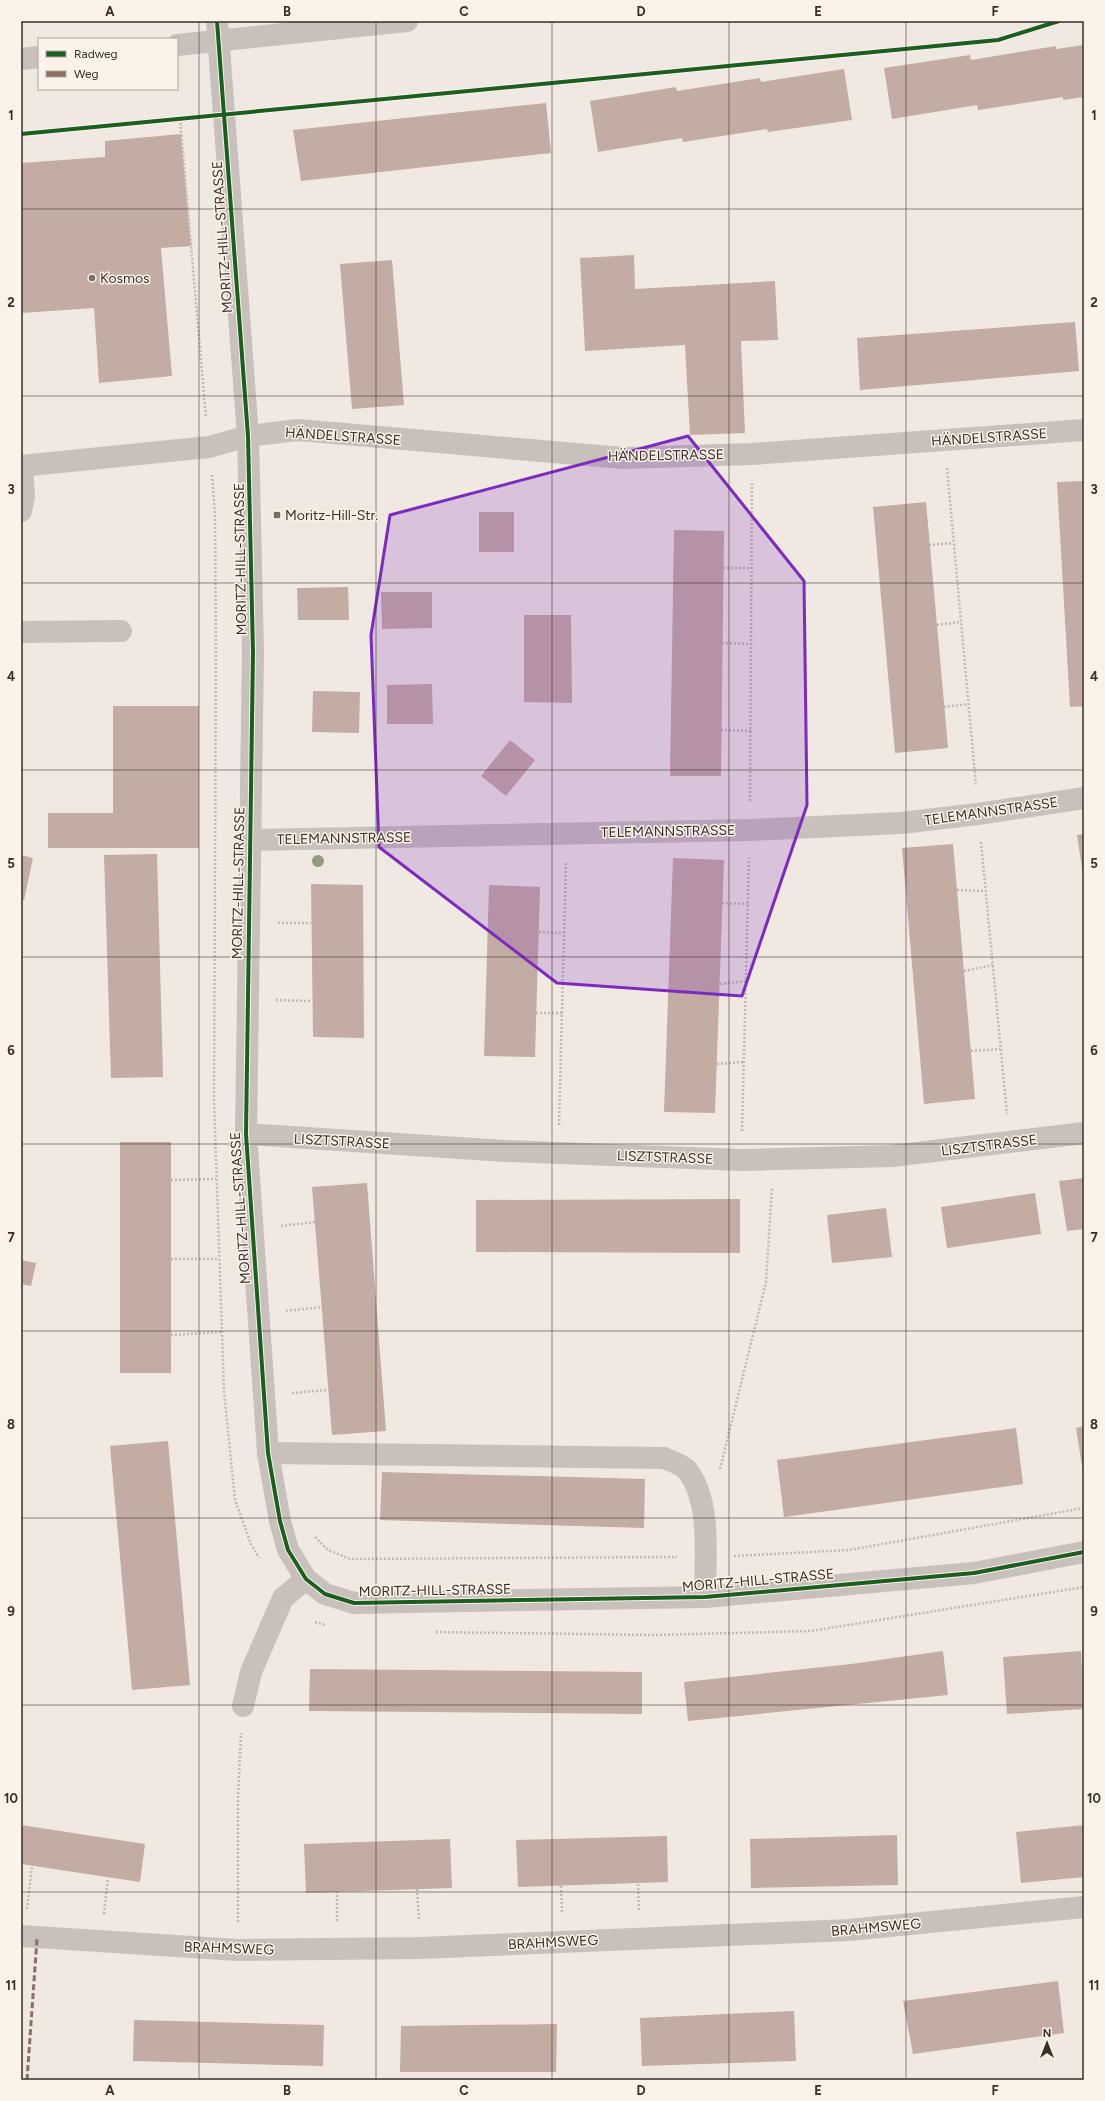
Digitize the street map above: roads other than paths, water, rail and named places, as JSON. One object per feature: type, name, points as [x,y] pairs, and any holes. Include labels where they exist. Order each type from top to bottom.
[{"type":"street","points":[[178,45],[218,31],[407,21]]},
{"type":"street","name":"MORITZ-HILL-STRASSE","points":[[218,31],[248,436],[254,652],[249,840],[246,1134],[268,1454],[280,1521],[288,1550],[306,1578],[325,1594],[354,1603],[705,1597],[974,1573],[1084,1552]]},
{"type":"street","points":[[21,59],[38,57]]},
{"type":"street","name":"HÄNDELSTRASSE","points":[[21,466],[209,447],[248,436],[298,430],[623,458],[752,454],[1084,430]]},
{"type":"street","points":[[21,466],[24,496],[21,511]]},
{"type":"street","points":[[21,632],[121,631]]},
{"type":"street","name":"TELEMANNSTRASSE","points":[[249,840],[750,830],[901,823],[986,813],[1084,798]]},
{"type":"street","name":"LISZTSTRASSE","points":[[246,1134],[560,1153],[741,1160],[892,1156],[1084,1133]]},
{"type":"street","points":[[268,1454],[664,1458],[685,1468],[699,1491],[703,1508],[705,1597]]},
{"type":"street","points":[[243,1706],[251,1672],[283,1598],[306,1578]]},
{"type":"street","name":"BRAHMSWEG","points":[[23,1937],[238,1950],[420,1948],[849,1930],[1084,1907]]},
{"type":"place","name":"Kosmos","points":[[92,278]]},
{"type":"place","name":"Moritz-Hill-Str.","points":[[277,515]]}]
